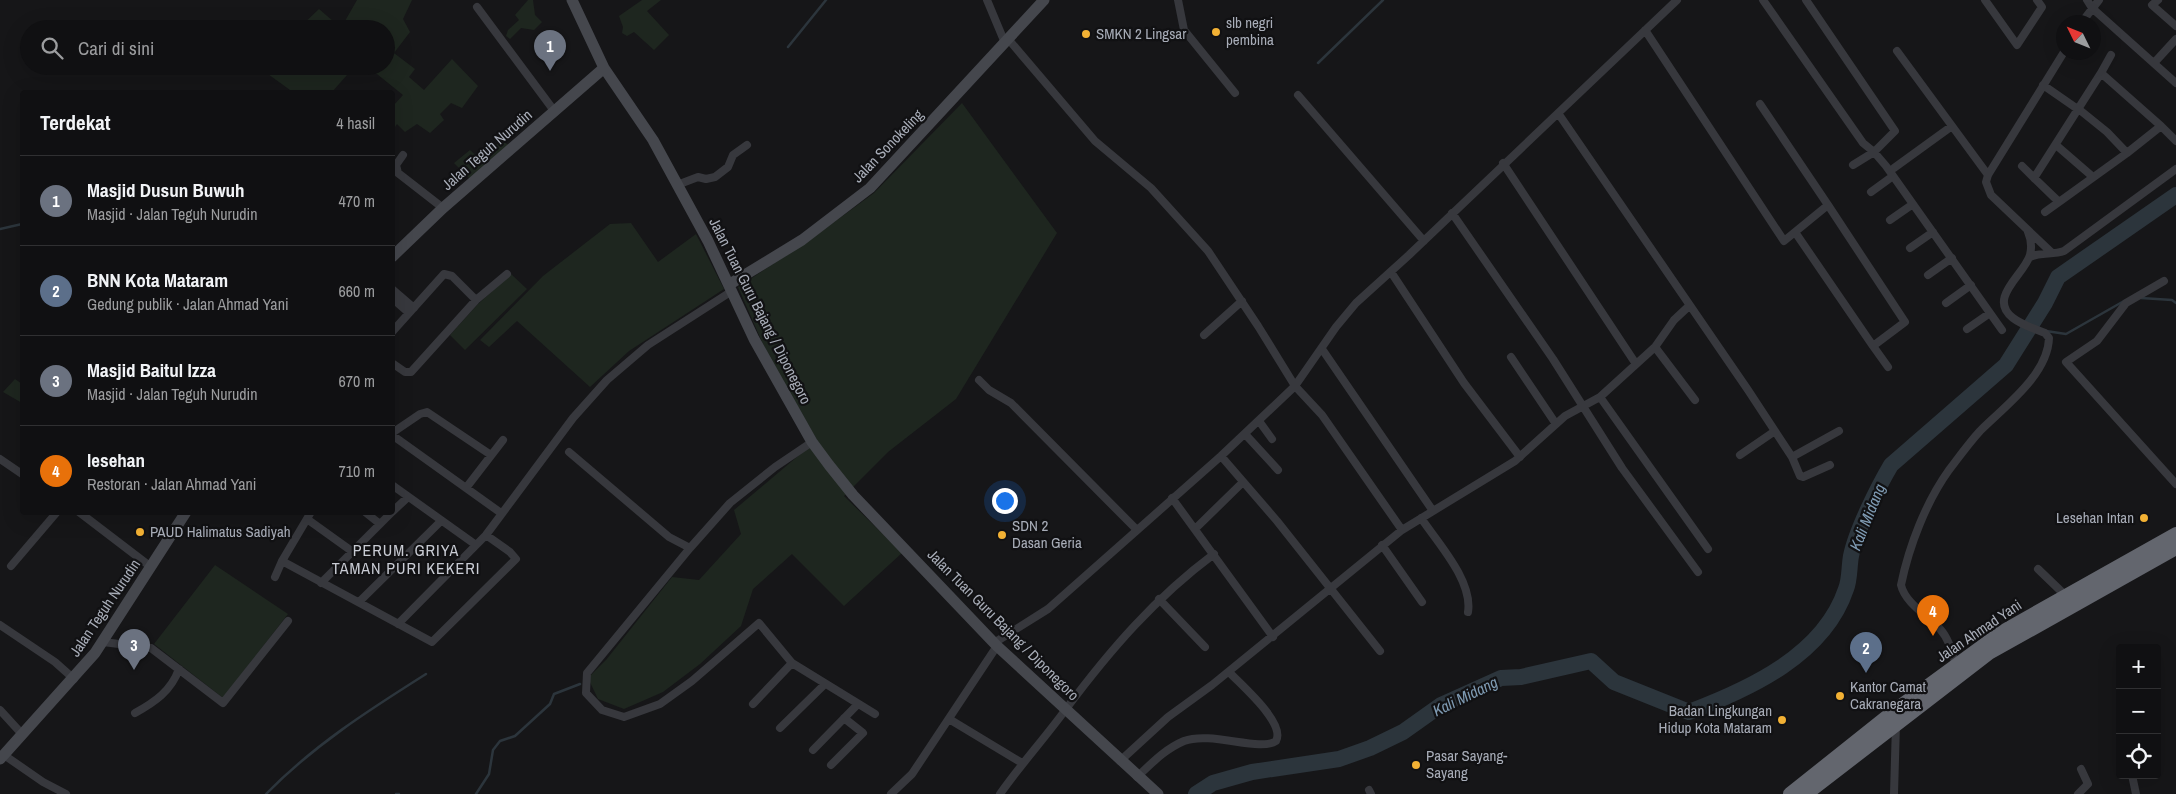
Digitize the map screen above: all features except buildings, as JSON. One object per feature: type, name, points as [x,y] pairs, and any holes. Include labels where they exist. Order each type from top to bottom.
[{"type":"highway","name":"Jalan Ahmad Yani","points":[[1790,794],[1916,703],[1956,665],[2002,632],[2065,595],[2160,549],[2176,534]]},
{"type":"highway","points":[[1806,794],[1896,724],[1916,703],[2002,645],[2160,549],[2176,548]]},
{"type":"street","name":"Jalan Tuan Guru Bajang / Diponegoro","points":[[572,0],[604,68],[653,140],[731,287],[745,322],[812,442],[853,495],[996,644],[1157,794]]},
{"type":"street","points":[[987,0],[1007,42],[1095,141],[1157,194],[1208,251],[1295,386],[1322,415],[1402,530]]},
{"type":"street","name":"Jalan Sonokeling","points":[[731,287],[802,240],[870,188],[1044,0]]},
{"type":"street","points":[[1178,0],[1184,30],[1235,93]]},
{"type":"street","points":[[891,794],[912,774],[996,644],[1048,609],[1222,456],[1295,386],[1356,303],[1424,241],[1503,163],[1677,0]]},
{"type":"street","points":[[1763,0],[1863,143],[1894,172],[1913,204],[2002,330]]},
{"type":"street","points":[[1806,0],[1893,126],[1895,133],[1874,152],[1852,165]]},
{"type":"street","points":[[1984,0],[2017,45],[2042,7],[2037,0]]},
{"type":"street","points":[[2087,0],[2092,8],[2176,83]]},
{"type":"street","points":[[2087,15],[2099,0]]},
{"type":"street","points":[[2153,2],[2176,26]]},
{"type":"street","points":[[477,7],[555,112]]},
{"type":"street","points":[[1645,30],[1784,241],[1828,205]]},
{"type":"street","points":[[2154,64],[2176,39]]},
{"type":"street","points":[[1896,51],[1988,176]]},
{"type":"street","points":[[2034,178],[2079,110],[2111,55]]},
{"type":"street","points":[[2052,253],[1991,195],[1986,182],[2059,60]]},
{"type":"street","name":"Jalan Teguh Nurudin","points":[[395,254],[443,208],[604,68]]},
{"type":"street","points":[[2100,73],[2176,140]]},
{"type":"street","points":[[2043,85],[2108,132],[2127,153]]},
{"type":"street","points":[[1298,95],[1424,241]]},
{"type":"street","points":[[1760,104],[1905,322],[1873,346]]},
{"type":"street","points":[[1558,113],[1775,431],[1802,477],[1830,465]]},
{"type":"street","points":[[1871,192],[1952,126]]},
{"type":"street","points":[[2045,212],[2161,126]]},
{"type":"street","points":[[2056,145],[2093,178]]},
{"type":"street","points":[[677,186],[698,177],[706,179],[715,177],[728,167],[733,155],[747,146]]},
{"type":"street","points":[[403,155],[396,165],[398,173],[443,208]]},
{"type":"street","points":[[1503,163],[1636,364]]},
{"type":"street","points":[[2022,166],[2059,202]]},
{"type":"street","points":[[2030,256],[2040,253],[2064,251],[2176,169]]},
{"type":"street","points":[[1890,220],[1913,204]]},
{"type":"street","points":[[1452,214],[1583,405],[1622,468],[1698,572]]},
{"type":"street","points":[[1795,232],[1888,368]]},
{"type":"street","points":[[1910,248],[1933,232]]},
{"type":"street","points":[[1956,665],[1951,648],[1941,631],[1903,591],[1904,574],[1932,499],[1949,470],[1980,432],[2025,388],[2040,364],[2048,345],[2048,338],[2045,333],[2016,320],[2007,312],[2003,299],[2030,256],[2031,240],[2028,232]]},
{"type":"street","points":[[1928,276],[1952,258]]},
{"type":"street","points":[[1391,272],[1464,383],[1520,458]]},
{"type":"street","points":[[395,329],[444,274],[452,276],[476,300]]},
{"type":"street","points":[[395,365],[405,372],[411,372],[476,300],[507,274]]},
{"type":"street","points":[[2164,281],[2126,303],[2097,341],[2066,362],[2176,484]]},
{"type":"street","points":[[1946,303],[1971,285]]},
{"type":"street","points":[[398,624],[486,535],[573,418],[613,375],[648,344],[731,287]]},
{"type":"street","points":[[395,292],[411,311]]},
{"type":"street","points":[[395,300],[411,311]]},
{"type":"street","points":[[1204,335],[1242,301]]},
{"type":"street","points":[[1120,761],[1168,718],[1229,672],[1382,545],[1421,518],[1520,458],[1556,424],[1583,405],[1600,397],[1655,347],[1671,323],[1689,306]]},
{"type":"street","points":[[1967,329],[1990,313]]},
{"type":"street","points":[[1655,347],[1695,400]]},
{"type":"street","points":[[1322,349],[1433,511]]},
{"type":"street","points":[[1511,357],[1556,424]]},
{"type":"street","points":[[979,380],[989,390],[1011,403],[1137,530]]},
{"type":"street","points":[[1600,397],[1708,549]]},
{"type":"street","points":[[395,432],[420,414],[427,412],[491,455]]},
{"type":"street","points":[[1258,421],[1272,439]]},
{"type":"street","points":[[1740,455],[1775,431]]},
{"type":"street","points":[[1792,457],[1839,431]]},
{"type":"street","points":[[1245,434],[1278,470]]},
{"type":"street","points":[[395,436],[501,513]]},
{"type":"street","points":[[466,488],[503,440]]},
{"type":"street","points":[[812,442],[730,503],[690,548],[587,673],[586,693],[602,710],[624,717],[660,704],[692,681],[758,623],[792,663],[875,714]]},
{"type":"street","points":[[569,452],[669,537],[690,548]]},
{"type":"street","points":[[1222,456],[1380,651]]},
{"type":"street","points":[[0,459],[20,473]]},
{"type":"street","points":[[1195,529],[1244,482]]},
{"type":"street","points":[[395,487],[476,545]]},
{"type":"street","points":[[395,509],[408,496]]},
{"type":"street","points":[[1172,498],[1273,636]]},
{"type":"street","points":[[11,566],[54,515]]},
{"type":"street","points":[[83,515],[151,567]]},
{"type":"street","name":"Jalan Teguh Nurudin","points":[[3,752],[74,679],[103,642],[184,515]]},
{"type":"street","points":[[369,515],[380,524]]},
{"type":"street","points":[[321,583],[389,515]]},
{"type":"street","points":[[275,577],[282,561],[309,516],[353,552]]},
{"type":"street","points":[[1421,518],[1467,587],[1470,603],[1468,612]]},
{"type":"street","points":[[359,602],[441,521]]},
{"type":"street","points":[[282,561],[432,642],[516,559],[510,552],[486,535]]},
{"type":"street","points":[[1382,545],[1422,602]]},
{"type":"street","points":[[1000,794],[1099,665],[1159,599],[1214,554]]},
{"type":"street","points":[[2038,569],[2065,595]]},
{"type":"street","points":[[1159,599],[1205,646]]},
{"type":"street","points":[[103,642],[151,648],[223,704],[288,621]]},
{"type":"street","points":[[0,625],[55,662],[74,679]]},
{"type":"street","points":[[753,704],[792,663]]},
{"type":"street","points":[[135,713],[163,694],[174,683],[179,669]]},
{"type":"street","points":[[1137,777],[1162,753],[1185,741],[1204,738],[1227,739],[1249,744],[1269,744],[1276,741],[1279,735],[1276,723],[1229,672]]},
{"type":"street","points":[[780,728],[825,684]]},
{"type":"street","points":[[813,750],[858,704]]},
{"type":"street","points":[[0,710],[21,733]]},
{"type":"street","points":[[831,765],[863,733],[844,718]]},
{"type":"street","points":[[949,719],[1022,763]]},
{"type":"street","points":[[1894,794],[1896,724]]},
{"type":"street","points":[[3,752],[43,782],[66,794]]},
{"type":"street","points":[[2078,794],[2088,784],[2081,769]]},
{"type":"street","points":[[2133,779],[2136,794]]},
{"type":"shaded area","points":[[357,0],[412,0],[403,19],[410,32],[395,52],[395,20],[346,20]]},
{"type":"shaded area","points":[[528,0],[533,0],[535,15],[542,22],[534,30],[521,28],[510,39],[506,36],[508,30],[519,20],[515,15]]},
{"type":"shaded area","points":[[642,0],[661,0],[647,11],[669,35],[654,50],[634,32],[627,36],[622,33],[623,27],[619,16]]},
{"type":"shaded area","points":[[319,9],[332,20],[307,20]]},
{"type":"shaded area","points":[[395,54],[415,69],[409,77],[424,90],[452,59],[478,86],[462,108],[451,103],[440,114],[444,120],[430,133],[417,124],[405,132],[397,124],[395,127],[395,104],[403,95],[378,75],[395,75]]},
{"type":"shaded area","points":[[269,75],[347,75],[334,90],[290,90]]},
{"type":"shaded area","points":[[962,103],[1057,233],[956,399],[888,452],[844,496],[902,553],[844,606],[792,554],[753,589],[741,626],[700,664],[663,692],[624,709],[598,699],[588,678],[606,660],[672,577],[699,580],[741,534],[734,510],[817,440],[766,351],[738,287],[807,242],[874,193]]},
{"type":"shaded area","points":[[501,140],[510,146],[470,179],[454,163],[470,150],[480,159]]},
{"type":"shaded area","points":[[631,223],[658,262],[696,234],[724,289],[629,351],[590,387],[517,321],[489,347],[480,340],[543,276],[610,224]]},
{"type":"shaded area","points":[[511,274],[527,289],[465,350],[450,335],[478,304]]},
{"type":"shaded area","points":[[15,379],[20,383],[20,402],[3,392]]},
{"type":"shaded area","points":[[215,565],[288,614],[223,698],[154,644]]},
{"type":"waterway","points":[[788,47],[826,0]]},
{"type":"waterway","points":[[1318,63],[1383,0]]},
{"type":"waterway","name":"Kali Midang","points":[[1196,794],[1213,783],[1252,772],[1339,759],[1370,748],[1403,732],[1441,705],[1501,678],[1521,677],[1591,661],[1614,682],[1689,712],[1736,692],[1782,667],[1803,651],[1821,633],[1835,612],[1847,585],[1851,556],[1862,522],[1891,465],[2006,365],[2045,303],[2058,277],[2176,195]]},
{"type":"waterway","points":[[0,229],[20,224]]},
{"type":"waterway","points":[[2141,298],[2172,300],[2176,303]]},
{"type":"waterway","points":[[2046,331],[2066,334],[2124,301]]},
{"type":"waterway","points":[[266,794],[284,776],[323,744],[363,715],[426,674]]},
{"type":"waterway","points":[[476,794],[489,774],[493,750],[500,741],[515,736],[550,704],[554,694],[580,684]]},
{"type":"place","name":"slb negri pembina","points":[[1216,32]]},
{"type":"place","name":"SMKN 2 Lingsar","points":[[1086,34]]},
{"type":"place","name":"Masjid Dusun Buwuh","points":[[550,71]]},
{"type":"place","name":"Lesehan Intan","points":[[2144,518]]},
{"type":"place","name":"PAUD Halimatus Sadiyah","points":[[140,532]]},
{"type":"place","name":"SDN 2 Dasan Geria","points":[[1002,535]]},
{"type":"place","name":"lesehan","points":[[1933,636]]},
{"type":"place","name":"Masjid Baitul Izza","points":[[134,670]]},
{"type":"place","name":"BNN Kota Mataram","points":[[1866,673]]},
{"type":"place","name":"Kantor Camat Cakranegara","points":[[1840,696]]},
{"type":"place","name":"Badan Lingkungan Hidup Kota Mataram","points":[[1782,720]]},
{"type":"place","name":"Pasar Sayang- Sayang","points":[[1416,765]]},
{"type":"district","name":"PERUM. GRIYA TAMAN PURI KEKERI","points":[[406,559]]}]
